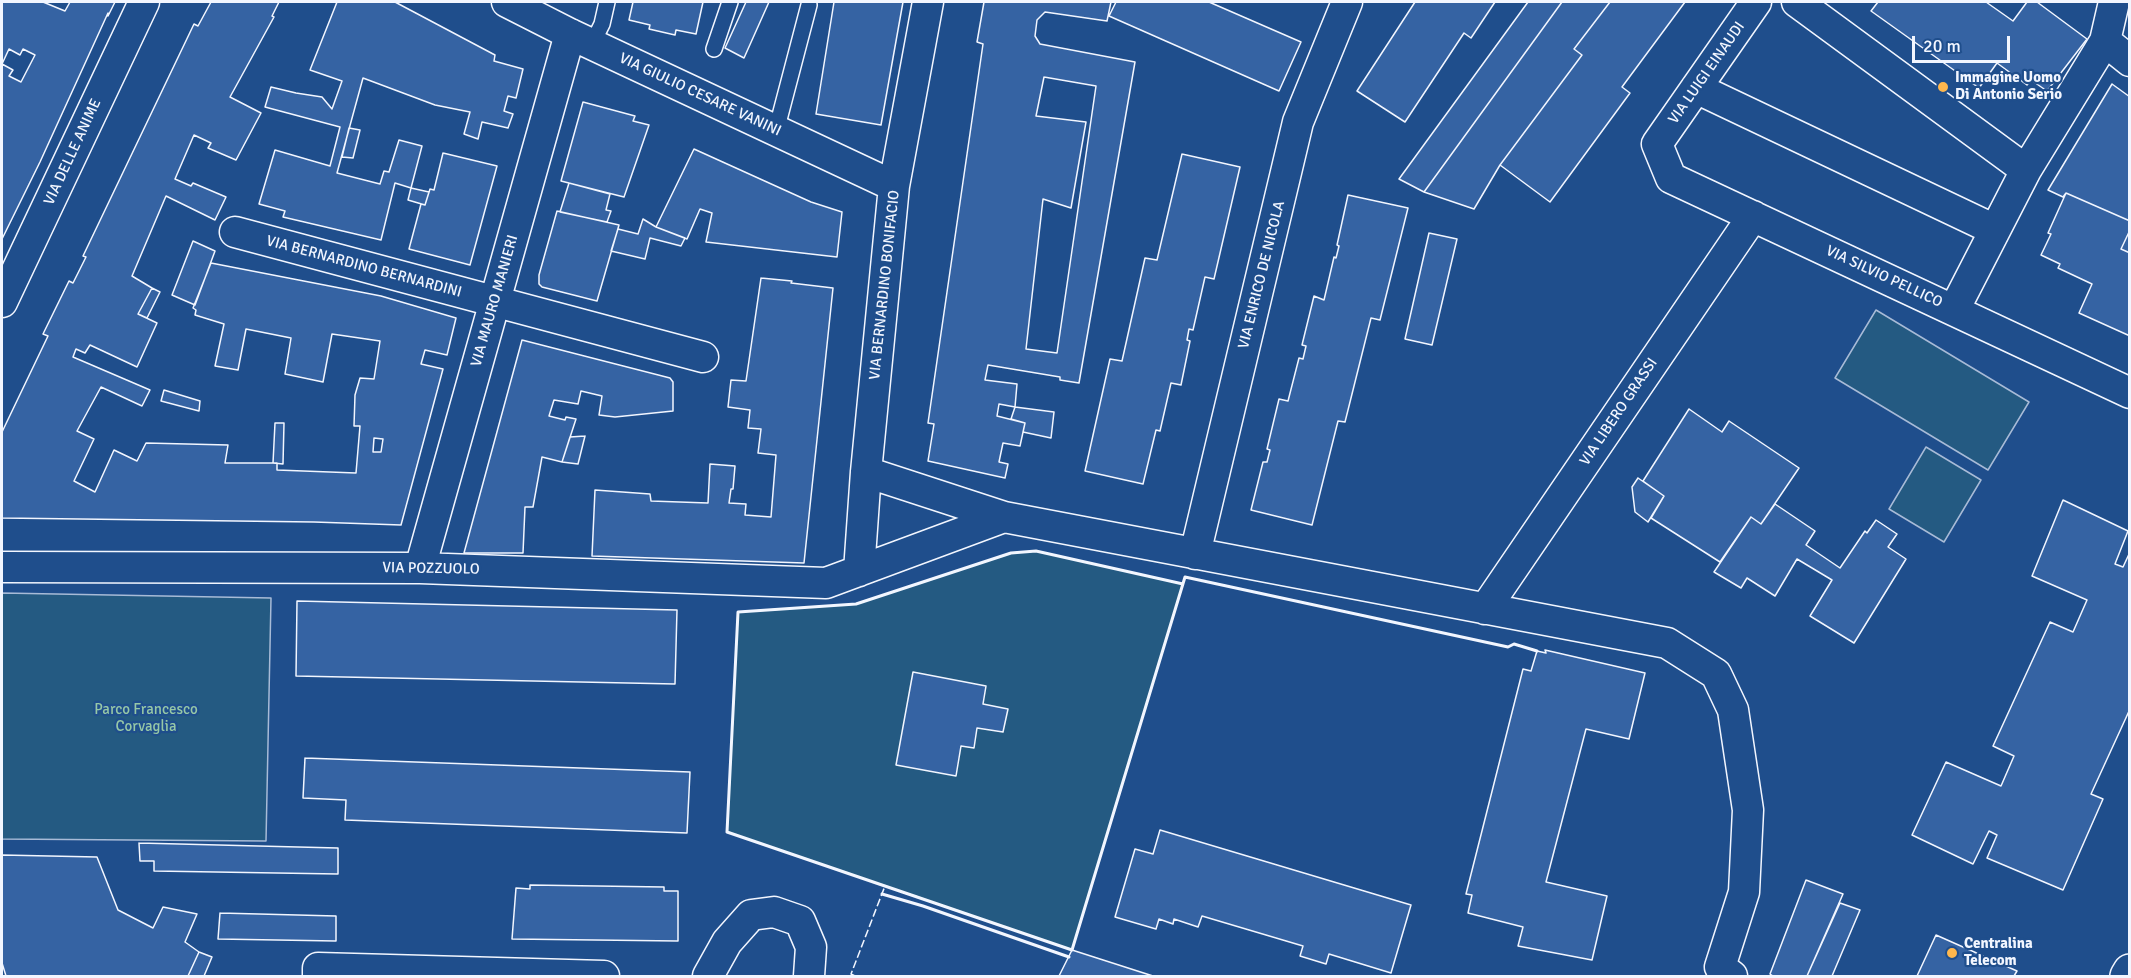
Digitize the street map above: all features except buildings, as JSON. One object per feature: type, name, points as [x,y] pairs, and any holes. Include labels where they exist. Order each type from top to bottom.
[{"type":"main road","points":[[2127,976],[2130,971]]},
{"type":"street","name":"VIA DELLE ANIME","points":[[2,302],[144,2]]},
{"type":"street","name":"VIA GIULIO CESARE VANINI","points":[[507,2],[894,186]]},
{"type":"street","name":"VIA BERNARDINO BONIFACIO","points":[[858,571],[894,186],[928,2]]},
{"type":"street","name":"VIA ENRICO DE NICOLA","points":[[1195,554],[1298,122],[1347,2]]},
{"type":"street","name":"VIA LUIGI EINAUDI","points":[[1657,144],[1756,2]]},
{"type":"street","points":[[1797,2],[2026,170]]},
{"type":"street","points":[[1954,310],[2026,170],[2105,41],[2114,2]]},
{"type":"street","name":"VIA MAURO MANIERI","points":[[420,568],[495,302],[581,39]]},
{"type":"street","points":[[2105,41],[2130,61]]},
{"type":"street","points":[[1696,88],[1995,230]]},
{"type":"street","name":"VIA SILVIO PELLICO","points":[[1657,144],[1671,178],[2130,393]]},
{"type":"street","name":"VIA LIBERO GRASSI","points":[[1485,609],[1754,216]]},
{"type":"street","name":"VIA BERNARDINO BERNARDINI","points":[[235,232],[703,357]]},
{"type":"street","points":[[866,472],[1004,517],[1666,643],[1716,674],[1733,710],[1748,810],[1744,892],[1722,973]]},
{"type":"street","name":"VIA POZZUOLO","points":[[2,567],[420,568],[826,583],[1004,517]]},
{"type":"street","points":[[708,976],[727,942],[751,915],[774,912],[800,921],[811,947],[809,976]]},
{"type":"street","points":[[318,976],[318,968],[433,974],[604,976]]},
{"type":"lane","points":[[581,39],[602,24],[606,2]]},
{"type":"lane","points":[[714,50],[730,2]]},
{"type":"lane","points":[[776,130],[809,5]]},
{"type":"green space","points":[[1876,310],[2029,402],[1988,470],[1835,378]]},
{"type":"green space","points":[[1926,447],[1981,480],[1944,542],[1889,509]]},
{"type":"green space","points":[[1036,551],[1183,584],[1072,950],[727,832],[738,612],[856,604],[1011,553]]},
{"type":"green space","name":"Parco Francesco Corvaglia","points":[[2,593],[271,598],[266,841],[2,839]]},
{"type":"fence","points":[[855,976],[851,974],[885,886]]},
{"type":"wall","points":[[1183,584],[1036,551],[1011,553],[856,604],[738,612],[727,832],[1072,950],[1185,577],[1508,647],[1514,644],[1537,651]]},
{"type":"wall","points":[[882,894],[1069,957]]},
{"type":"place","name":"Immagine Uomo Di Antonio Serio","points":[[1943,87]]},
{"type":"place","name":"Centralina Telecom","points":[[1952,953]]}]
